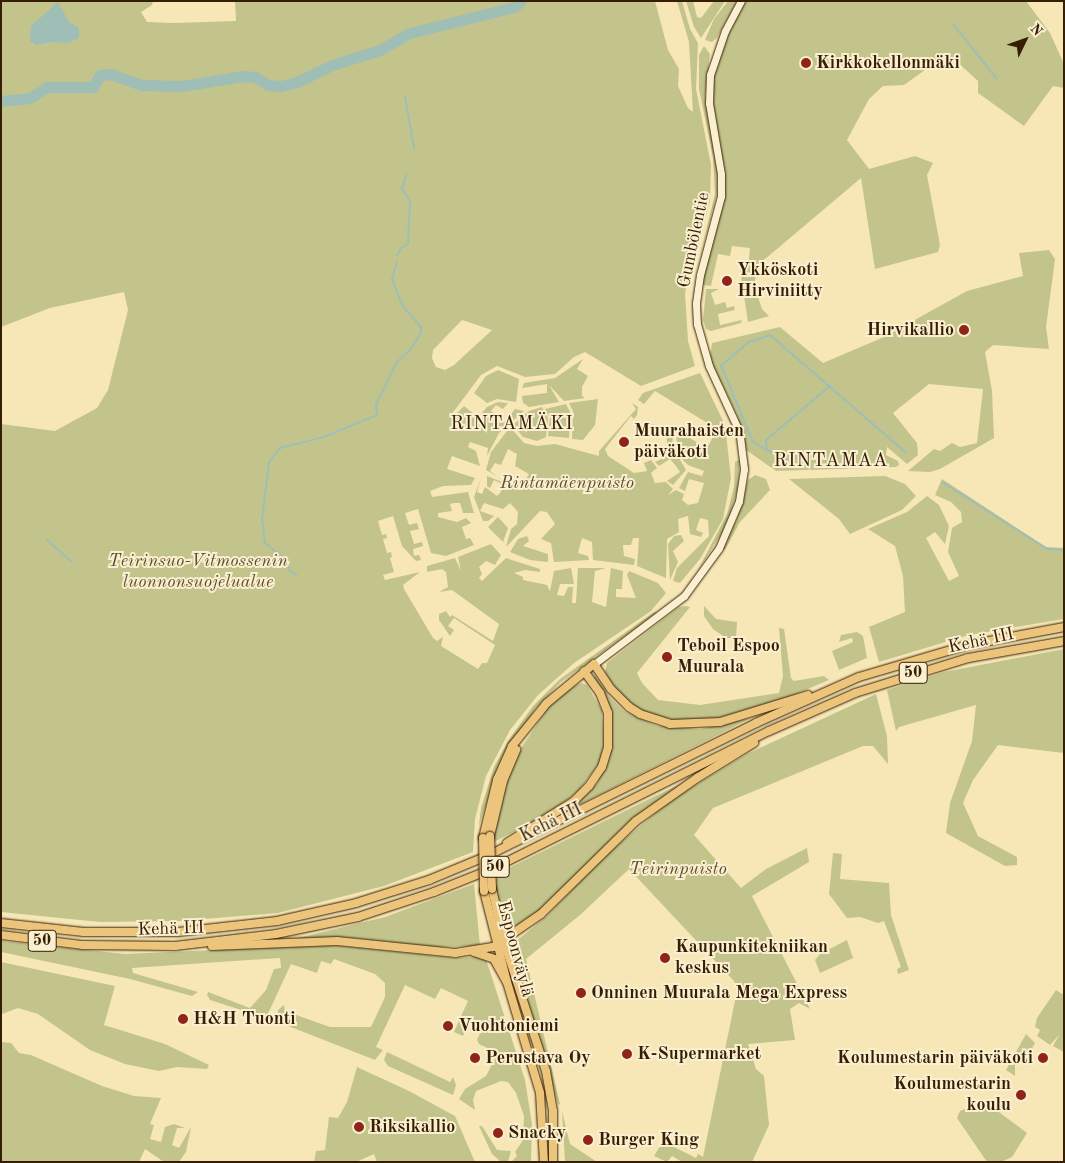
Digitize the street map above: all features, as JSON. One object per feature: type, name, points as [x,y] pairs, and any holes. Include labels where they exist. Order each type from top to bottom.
[{"type":"main road","name":"Gumbölentie","points":[[594,664],[684,596],[719,548],[739,501],[744,469],[739,431],[709,366],[697,324],[696,303],[700,275],[721,196],[709,103],[710,75],[725,30],[741,1]]},
{"type":"main road","name":"Kehä III","points":[[1,923],[103,932],[227,928],[356,903],[429,880],[487,856],[827,690],[934,653],[1064,627]]},
{"type":"main road","name":"Kehä III","points":[[1,936],[83,945],[200,944],[318,927],[434,892],[527,852],[770,732],[899,678],[968,658],[1064,641]]},
{"type":"main road","name":"Espoonväylä","points":[[544,1162],[540,1093],[506,982],[488,890],[487,837],[496,780],[512,746],[530,722],[584,671],[594,664]]},
{"type":"main road","points":[[594,664],[611,689],[629,707],[640,714],[670,724],[695,725],[729,720],[827,690]]},
{"type":"main road","points":[[487,856],[574,801],[590,786],[602,767],[608,747],[608,712],[600,693],[584,671]]},
{"type":"main road","points":[[200,944],[223,947],[354,942],[438,952],[472,952],[500,944],[548,909],[636,822],[770,732]]},
{"type":"main road","name":"Espoonväylä","points":[[500,944],[546,1072],[553,1111],[553,1162]]},
{"type":"main road","points":[[472,952],[494,959],[506,982]]},
{"type":"green space","name":"Teirinsuo-Vitmossenin luonnonsuojelualue","points":[[1,1],[153,1],[152,5],[141,12],[147,22],[174,23],[236,21],[235,1],[655,1],[668,50],[679,69],[678,86],[688,108],[693,112],[689,42],[677,1],[682,1],[690,29],[698,43],[696,89],[711,165],[710,201],[685,293],[688,341],[695,366],[641,386],[585,352],[574,357],[555,374],[525,377],[497,366],[481,375],[451,415],[455,415],[464,406],[478,417],[487,407],[498,402],[508,403],[503,409],[496,405],[491,411],[505,422],[515,409],[524,411],[499,433],[487,456],[488,448],[470,442],[468,447],[476,451],[480,466],[452,456],[447,469],[475,478],[471,485],[443,486],[430,491],[432,497],[468,492],[474,513],[463,513],[460,503],[454,503],[450,504],[452,511],[438,513],[438,517],[457,522],[466,518],[471,523],[462,527],[466,539],[470,538],[474,545],[446,556],[431,553],[418,509],[405,513],[409,525],[417,523],[419,529],[410,531],[414,544],[422,542],[423,546],[413,549],[414,556],[419,555],[421,560],[416,561],[402,546],[393,516],[378,521],[382,535],[386,534],[387,538],[383,539],[387,553],[391,552],[392,557],[390,558],[394,572],[383,575],[385,580],[420,572],[403,585],[433,638],[437,641],[443,637],[441,646],[478,669],[482,663],[487,663],[495,645],[454,618],[448,626],[454,630],[450,636],[439,620],[439,614],[446,611],[450,617],[452,615],[493,641],[499,624],[452,590],[439,592],[448,587],[446,572],[442,569],[427,572],[427,566],[455,558],[461,571],[458,557],[491,544],[501,555],[495,565],[486,561],[479,567],[482,574],[479,578],[482,581],[506,558],[540,569],[540,572],[525,570],[514,573],[523,577],[523,580],[547,585],[550,591],[554,571],[571,568],[574,584],[560,584],[557,595],[564,596],[568,587],[573,587],[572,603],[576,603],[578,568],[606,568],[595,571],[592,602],[606,607],[611,568],[623,571],[622,589],[616,589],[616,597],[636,598],[627,575],[629,571],[658,583],[666,593],[651,611],[574,663],[538,695],[510,730],[486,776],[475,819],[473,852],[384,886],[278,913],[180,921],[100,922],[1,912],[1,424],[55,431],[97,408],[108,390],[128,310],[124,292],[50,308],[1,327]],"holes":[[[462,320],[492,330],[454,365],[445,370],[436,367],[432,358],[433,350]]]},
{"type":"green space","points":[[686,1],[693,1],[697,17],[701,18],[714,1],[725,1],[701,38],[694,27]]},
{"type":"green space","points":[[728,1],[737,1],[717,38],[712,42],[705,40],[714,19]]},
{"type":"green space","points":[[746,1],[1026,1],[1050,33],[1064,64],[1064,88],[1053,86],[1024,126],[978,93],[978,81],[955,60],[944,58],[904,85],[883,86],[869,99],[847,140],[869,169],[915,156],[933,163],[927,175],[940,245],[938,252],[875,269],[861,178],[758,265],[754,285],[762,309],[769,316],[748,322],[740,270],[748,270],[750,248],[732,246],[730,256],[718,254],[711,286],[703,285],[704,269],[724,200],[725,175],[713,103],[714,76],[728,32]]},
{"type":"green space","points":[[704,46],[710,54],[705,95],[717,172],[717,193],[700,256],[715,194],[713,157],[699,89],[699,55]]},
{"type":"green space","points":[[1049,250],[1055,259],[1046,327],[1049,349],[993,345],[985,352],[992,391],[994,438],[940,469],[930,472],[908,471],[934,449],[940,451],[952,443],[960,447],[977,443],[983,389],[929,384],[893,413],[917,443],[918,455],[907,464],[887,447],[886,455],[898,461],[899,465],[896,467],[776,471],[746,450],[738,417],[710,359],[712,343],[780,327],[823,363],[884,337],[967,291],[1023,276],[1019,253]]},
{"type":"green space","points":[[706,289],[719,289],[711,293],[715,305],[725,302],[727,308],[734,306],[735,310],[718,314],[720,325],[742,320],[741,323],[711,331],[706,329],[703,320]]},
{"type":"green space","points":[[583,359],[577,369],[588,376],[582,387],[582,396],[585,398],[564,401],[549,385],[559,402],[529,407],[523,403],[522,396],[547,393],[547,384],[522,388],[524,383],[555,378]]},
{"type":"green space","points":[[498,370],[519,379],[516,402],[497,399],[487,403],[474,393],[486,376]]},
{"type":"green space","name":"Rintamäenpuisto","points":[[700,373],[725,425],[731,478],[723,519],[700,559],[680,583],[673,581],[677,568],[709,536],[708,520],[700,518],[696,530],[703,533],[701,537],[690,534],[688,516],[678,519],[679,532],[667,539],[666,578],[637,566],[639,538],[633,538],[631,545],[623,545],[624,556],[635,559],[634,565],[593,560],[592,542],[582,538],[578,553],[588,556],[589,560],[554,562],[551,543],[541,539],[555,524],[547,512],[540,511],[506,547],[511,529],[517,524],[518,512],[510,503],[503,509],[484,503],[480,511],[494,516],[488,521],[483,521],[474,497],[481,478],[477,492],[482,494],[485,487],[497,496],[501,492],[502,484],[494,480],[490,488],[487,486],[487,476],[522,490],[531,482],[526,479],[529,474],[515,466],[517,454],[508,449],[501,465],[495,463],[490,471],[497,476],[486,470],[491,452],[510,427],[524,443],[537,446],[555,444],[599,456],[599,451],[636,409],[632,403],[638,407],[637,415],[634,419],[631,416],[605,449],[608,456],[634,473],[647,471],[644,463],[651,460],[657,468],[651,473],[655,483],[666,482],[673,489],[668,495],[676,490],[684,494],[682,500],[688,505],[698,503],[704,483],[689,479],[685,491],[679,488],[688,472],[702,476],[704,471],[688,465],[681,458],[676,437],[685,438],[678,433],[682,428],[681,433],[707,448],[712,439],[709,424],[655,391],[644,404],[638,400],[643,393]]},
{"type":"green space","points":[[598,399],[595,425],[583,440],[572,439],[573,411],[569,403]]},
{"type":"green space","points":[[566,404],[570,412],[569,438],[548,436],[550,418],[545,409]]},
{"type":"green space","points":[[542,407],[548,418],[546,437],[537,441],[523,437],[513,425],[529,411]]},
{"type":"green space","points":[[652,424],[673,433],[672,449],[653,455],[652,448],[667,448],[667,441],[666,432],[651,432]]},
{"type":"green space","points":[[672,454],[678,456],[686,470],[673,485],[667,481],[680,472],[676,466],[670,459],[659,466],[655,462]]},
{"type":"green space","points":[[740,459],[738,489],[726,527],[698,570],[727,514],[734,487],[735,462]]},
{"type":"green space","points":[[755,475],[766,479],[770,490],[740,522],[725,550],[722,549],[737,519],[748,480]]},
{"type":"green space","points":[[885,476],[905,484],[916,496],[902,510],[850,534],[839,519],[789,479]]},
{"type":"green space","points":[[942,479],[1046,547],[1064,548],[1064,619],[969,635],[879,662],[869,627],[905,612],[903,576],[895,546],[868,529],[907,512],[927,496],[939,505],[949,526],[945,544],[935,532],[926,538],[949,581],[959,576],[948,552],[952,528],[962,522],[961,512],[951,502],[935,495]]},
{"type":"green space","points":[[498,517],[508,528],[503,542],[488,527]]},
{"type":"green space","points":[[681,535],[684,541],[673,551],[678,562],[670,580],[668,544],[674,536]]},
{"type":"green space","points":[[527,536],[529,541],[523,546],[548,554],[548,562],[530,560],[510,552],[518,539]]},
{"type":"green space","points":[[704,606],[716,619],[737,622],[736,638],[726,638],[713,629],[704,616]]},
{"type":"green space","points":[[679,607],[690,607],[637,673],[642,683],[658,700],[700,705],[779,693],[783,676],[779,628],[784,629],[791,678],[794,681],[824,676],[829,680],[784,699],[720,718],[680,722],[638,710],[611,684],[605,672],[607,663]]},
{"type":"green space","points":[[654,612],[657,613],[561,682],[536,708],[498,768],[479,826],[481,808],[494,767],[508,741],[533,706],[560,679]]},
{"type":"green space","points":[[857,632],[863,636],[867,658],[839,670],[832,651],[853,642],[852,638],[839,642],[841,635]]},
{"type":"green space","points":[[1064,649],[1064,753],[998,745],[973,780],[963,803],[978,836],[1017,857],[1017,865],[1005,866],[946,833],[950,803],[972,741],[976,705],[899,727],[896,731],[887,690],[944,672]]},
{"type":"green space","points":[[595,676],[610,697],[625,712],[657,726],[701,729],[751,718],[567,811],[597,784],[611,750],[610,711],[593,679]]},
{"type":"green space","points":[[581,683],[587,685],[602,711],[604,741],[601,760],[579,790],[557,809],[494,842],[496,819],[515,757],[548,708],[567,690]]},
{"type":"green space","name":"Teirinpuisto","points":[[876,694],[887,736],[888,764],[873,746],[863,746],[713,808],[694,835],[741,888],[766,869],[807,848],[809,862],[752,896],[810,1009],[799,1003],[790,1009],[795,1040],[748,1044],[756,1069],[764,1076],[769,1125],[752,1162],[682,1162],[672,1156],[667,1162],[654,1156],[667,1135],[666,1143],[696,1158],[698,1154],[703,1157],[737,991],[734,981],[629,869],[580,915],[526,959],[560,1104],[558,1105],[513,954],[515,942],[547,916],[601,859],[671,800],[747,754]]},
{"type":"green space","points":[[686,781],[632,820],[537,913],[507,932],[493,876]]},
{"type":"green space","points":[[833,853],[842,854],[840,879],[889,883],[891,915],[909,970],[898,974],[897,969],[901,967],[884,921],[878,923],[860,917],[847,918],[829,894]]},
{"type":"green space","points":[[474,884],[480,946],[436,947],[354,938],[294,939],[385,917]]},
{"type":"green space","points":[[847,940],[853,958],[820,973],[815,960],[820,954]]},
{"type":"green space","points":[[1,941],[125,954],[333,945],[455,958],[485,956],[525,1080],[532,1124],[531,1162],[511,1162],[517,1156],[515,1152],[523,1140],[524,1116],[516,1093],[508,1082],[501,1081],[476,1091],[473,1100],[475,1110],[459,1099],[465,1089],[486,1076],[498,1053],[479,1044],[477,1040],[483,1027],[470,1021],[463,1036],[454,1032],[468,1001],[441,988],[435,999],[405,985],[376,1047],[383,1050],[375,1060],[278,1022],[278,1010],[284,1005],[285,1011],[330,1027],[371,1027],[385,997],[385,983],[375,974],[334,959],[331,964],[321,961],[317,973],[291,964],[266,1018],[210,1000],[207,995],[208,992],[250,1008],[266,990],[274,969],[281,968],[280,958],[132,968],[133,973],[198,992],[192,996],[130,979],[1,952]]},
{"type":"green space","points":[[1,962],[115,986],[104,1025],[165,1044],[209,1065],[207,1069],[177,1067],[159,1071],[125,1064],[90,1050],[38,1014],[18,1008],[2,1014],[1,1039]]},
{"type":"green space","points":[[1056,990],[1064,995],[1064,1052],[1053,1046],[1059,1035],[1050,1045],[1037,1036],[1040,1030],[1035,1027],[1037,1018]]},
{"type":"green space","points":[[1026,1034],[1035,1043],[1030,1052],[1015,1059],[1015,1076],[1006,1070]]},
{"type":"green space","points":[[1,1042],[11,1043],[19,1053],[31,1055],[102,1086],[134,1096],[161,1098],[150,1124],[154,1125],[150,1139],[161,1142],[165,1127],[174,1124],[185,1128],[177,1128],[172,1145],[179,1148],[191,1127],[186,1152],[179,1162],[164,1162],[145,1149],[139,1162],[1,1162]]},
{"type":"green space","points":[[387,1052],[450,1082],[453,1077],[456,1085],[453,1095],[388,1066],[384,1060]]},
{"type":"green space","points":[[357,1067],[409,1091],[455,1116],[475,1162],[377,1162],[374,1154],[356,1162],[314,1162],[316,1151],[325,1150],[329,1117],[338,1118],[347,1102]]},
{"type":"green space","points":[[984,1101],[1027,1133],[1012,1157],[1001,1162],[987,1162],[957,1118],[960,1111]]},
{"type":"green space","points":[[562,1111],[570,1144],[597,1162],[565,1162]]},
{"type":"green space","points":[[479,1126],[482,1126],[497,1150],[511,1151],[508,1162],[501,1162],[492,1154]]},
{"type":"water","points":[[58,2],[69,22],[79,28],[79,38],[68,43],[51,42],[36,45],[30,41],[31,26]]},
{"type":"waterway","points":[[1,101],[30,98],[47,87],[93,87],[100,75],[111,74],[142,85],[182,86],[243,76],[255,77],[268,85],[281,86],[297,82],[332,65],[380,50],[410,33],[514,7],[521,1]]},
{"type":"waterway","points":[[953,24],[997,79]]},
{"type":"waterway","points":[[405,97],[414,148]]},
{"type":"waterway","points":[[397,255],[401,248],[408,244],[410,200],[402,189],[406,175]]},
{"type":"waterway","points":[[297,576],[289,570],[284,558],[265,543],[262,520],[269,462],[280,448],[324,437],[377,415],[376,405],[396,363],[410,350],[421,333],[421,327],[402,305],[392,279],[397,262]]},
{"type":"waterway","points":[[767,450],[753,442],[721,366],[749,342],[770,335],[906,453]]},
{"type":"waterway","points":[[787,460],[767,450],[766,440],[830,386]]},
{"type":"waterway","points":[[942,482],[1047,549],[1064,550]]},
{"type":"waterway","points":[[47,540],[72,562]]},
{"type":"place","name":"Kirkkokellonmäki","points":[[806,63]]},
{"type":"place","name":"Ykköskoti Hirviniitty","points":[[727,281]]},
{"type":"place","name":"Hirvikallio","points":[[964,330]]},
{"type":"place","name":"Muurahaisten päiväkoti","points":[[624,442]]},
{"type":"place","name":"Teboil Espoo Muurala","points":[[667,657]]},
{"type":"place","name":"Kaupunkitekniikan keskus","points":[[665,958]]},
{"type":"place","name":"Onninen Muurala Mega Express","points":[[581,993]]},
{"type":"place","name":"H&H Tuonti","points":[[183,1019]]},
{"type":"place","name":"Vuohtoniemi","points":[[448,1026]]},
{"type":"place","name":"K-Supermarket","points":[[627,1054]]},
{"type":"place","name":"Perustava Oy","points":[[475,1058]]},
{"type":"place","name":"Koulumestarin päiväkoti","points":[[1043,1058]]},
{"type":"place","name":"Koulumestarin koulu","points":[[1021,1095]]},
{"type":"place","name":"Riksikallio","points":[[359,1127]]},
{"type":"place","name":"Snacky","points":[[498,1133]]},
{"type":"place","name":"Burger King","points":[[588,1140]]},
{"type":"district","name":"RINTAMÄKI","points":[[512,425]]},
{"type":"district","name":"RINTAMAA","points":[[831,462]]}]
